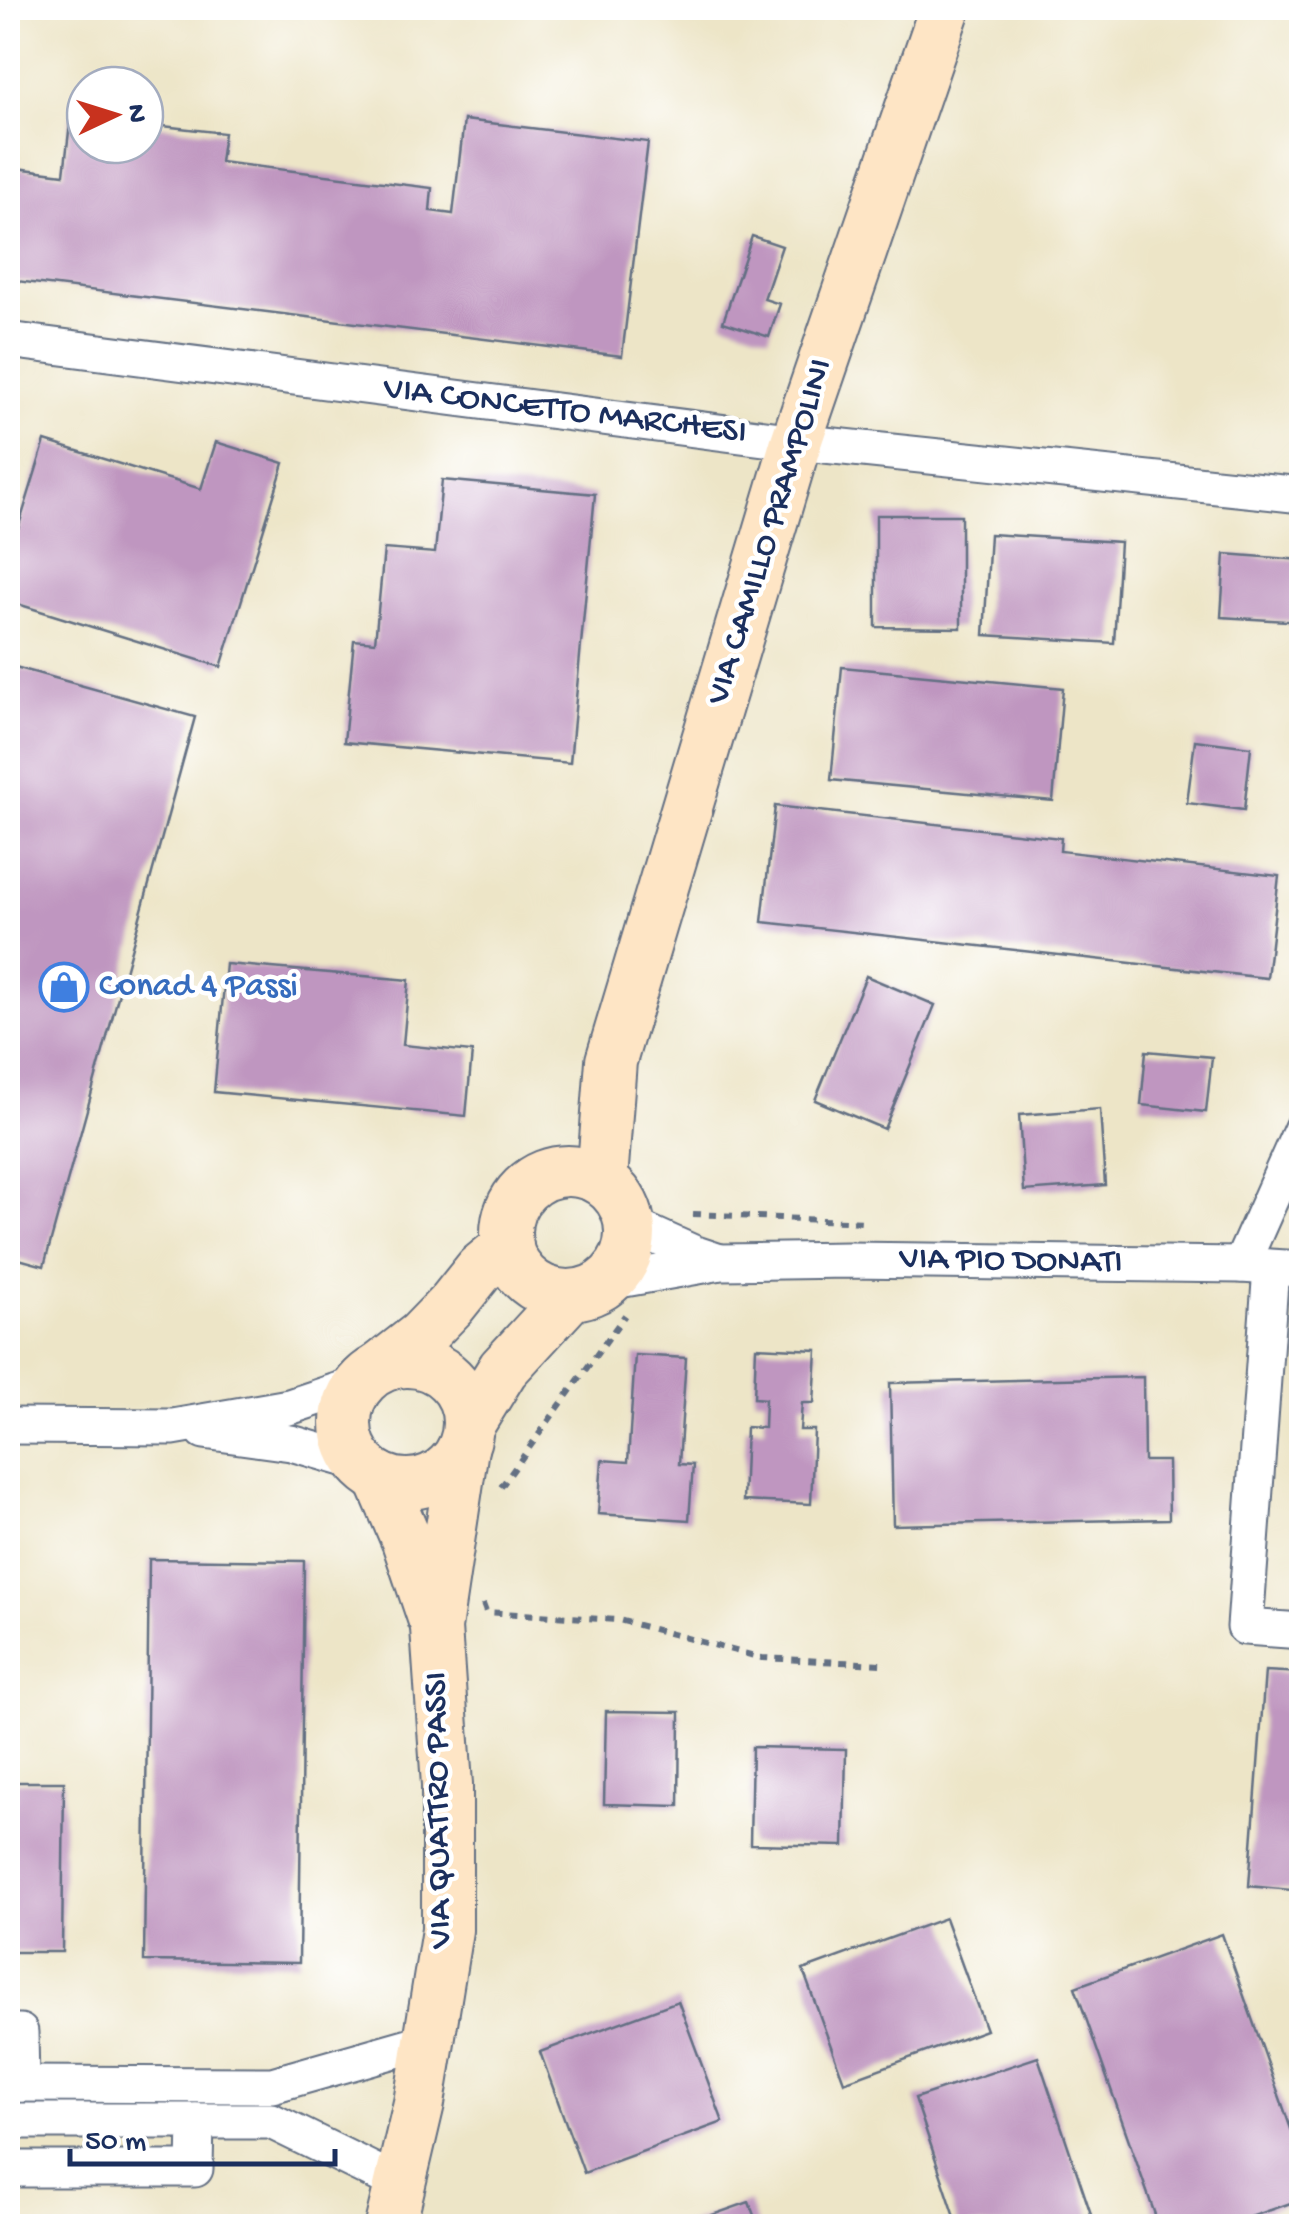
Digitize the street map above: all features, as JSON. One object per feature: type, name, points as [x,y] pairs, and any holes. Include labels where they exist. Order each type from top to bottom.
[{"type":"main road","name":"VIA CAMILLO PRAMPOLINI","points":[[578,1176],[588,1102],[611,1061],[796,442],[945,8]]},
{"type":"main road","points":[[508,1246],[480,1270],[421,1336],[370,1376],[350,1402],[346,1423],[349,1444],[370,1471],[395,1484],[410,1485],[432,1480],[450,1467],[503,1369],[603,1294],[626,1257],[630,1225],[617,1194],[578,1176],[530,1183],[512,1204],[506,1231],[516,1266],[530,1282],[550,1292],[603,1294]]},
{"type":"main road","points":[[370,1376],[404,1362],[441,1372],[458,1390],[468,1414],[466,1437]]},
{"type":"main road","name":"VIA QUATTRO PASSI","points":[[395,2206],[419,2103],[447,1930],[447,1785],[436,1628],[466,1437]]},
{"type":"main road","name":"VIA QUATTRO PASSI","points":[[370,1471],[406,1542],[436,1628]]},
{"type":"street","name":"VIA CONCETTO MARCHESI","points":[[8,340],[796,442],[1302,494]]},
{"type":"street","points":[[1302,1128],[1271,1268],[1234,1623],[1302,1632]]},
{"type":"street","name":"VIA PIO DONATI","points":[[630,1225],[721,1262]]},
{"type":"street","name":"VIA PIO DONATI","points":[[603,1294],[721,1262],[848,1260],[1271,1268]]},
{"type":"street","points":[[173,1427],[289,1406],[370,1376]]},
{"type":"street","points":[[8,1426],[173,1427],[292,1444],[370,1471]]},
{"type":"street","points":[[8,2032],[20,2032],[14,2084],[272,2085],[430,2040]]},
{"type":"street","points":[[8,2121],[271,2121],[395,2206]]},
{"type":"street","points":[[8,2169],[195,2169],[196,2121]]},
{"type":"path","points":[[494,1498],[603,1294]]},
{"type":"path","points":[[481,1598],[486,1612],[619,1620],[762,1658],[881,1664]]},
{"type":"building","points":[[464,120],[648,142],[622,356],[8,280],[8,167],[64,174],[65,165],[165,165],[165,126],[224,133],[220,162],[432,188],[430,211],[453,214]]},
{"type":"building","points":[[752,236],[782,246],[764,299],[780,304],[769,337],[723,322]]},
{"type":"building","points":[[45,441],[201,489],[216,442],[284,463],[221,667],[8,601],[8,561]]},
{"type":"building","points":[[442,480],[595,494],[570,763],[344,742],[354,640],[375,642],[384,549],[435,553]]},
{"type":"building","points":[[876,515],[961,515],[961,628],[876,627]]},
{"type":"building","points":[[990,534],[1120,542],[1114,643],[984,635]]},
{"type":"building","points":[[1225,554],[1302,560],[1302,622],[1221,617]]},
{"type":"building","name":"Conad 4 Passi","points":[[8,665],[195,717],[44,1266],[8,1256]]},
{"type":"building","points":[[842,667],[1063,688],[1053,801],[831,780]]},
{"type":"building","points":[[1195,740],[1251,747],[1244,810],[1187,803]]},
{"type":"building","points":[[775,806],[1061,838],[1060,851],[1279,876],[1267,978],[762,922]]},
{"type":"building","points":[[226,964],[409,980],[403,1045],[472,1052],[466,1116],[214,1092]]},
{"type":"building","points":[[866,976],[935,1005],[884,1129],[815,1100]]},
{"type":"building","points":[[1146,1051],[1212,1057],[1206,1112],[1141,1105]]},
{"type":"building","points":[[1100,1109],[1105,1185],[1024,1191],[1019,1115]]},
{"type":"building","points":[[756,1347],[817,1350],[814,1403],[802,1403],[800,1430],[814,1430],[811,1504],[743,1501],[746,1427],[764,1428],[765,1399],[754,1398]]},
{"type":"building","points":[[635,1355],[686,1358],[679,1464],[693,1465],[689,1520],[598,1514],[602,1460],[628,1462]]},
{"type":"building","points":[[1143,1377],[1144,1461],[1168,1461],[1169,1519],[893,1525],[890,1383]]},
{"type":"building","points":[[149,1559],[304,1561],[299,1963],[144,1961]]},
{"type":"building","points":[[1265,1671],[1302,1673],[1302,1891],[1249,1886]]},
{"type":"building","points":[[606,1711],[680,1712],[679,1806],[604,1804]]},
{"type":"building","points":[[752,1747],[846,1749],[844,1846],[750,1844]]},
{"type":"building","points":[[8,1782],[64,1782],[62,1952],[8,1952]]},
{"type":"building","points":[[945,1918],[986,2030],[844,2082],[803,1970]]},
{"type":"building","points":[[1222,1934],[1302,2160],[1302,2199],[1225,2226],[1159,2226],[1075,1987]]},
{"type":"building","points":[[678,2001],[723,2122],[584,2173],[540,2052]]},
{"type":"building","points":[[1038,2057],[1095,2226],[958,2226],[915,2098]]},
{"type":"building","points":[[749,2202],[758,2226],[681,2226]]},
{"type":"place","name":"Conad 4 Passi","points":[[64,987]]}]
